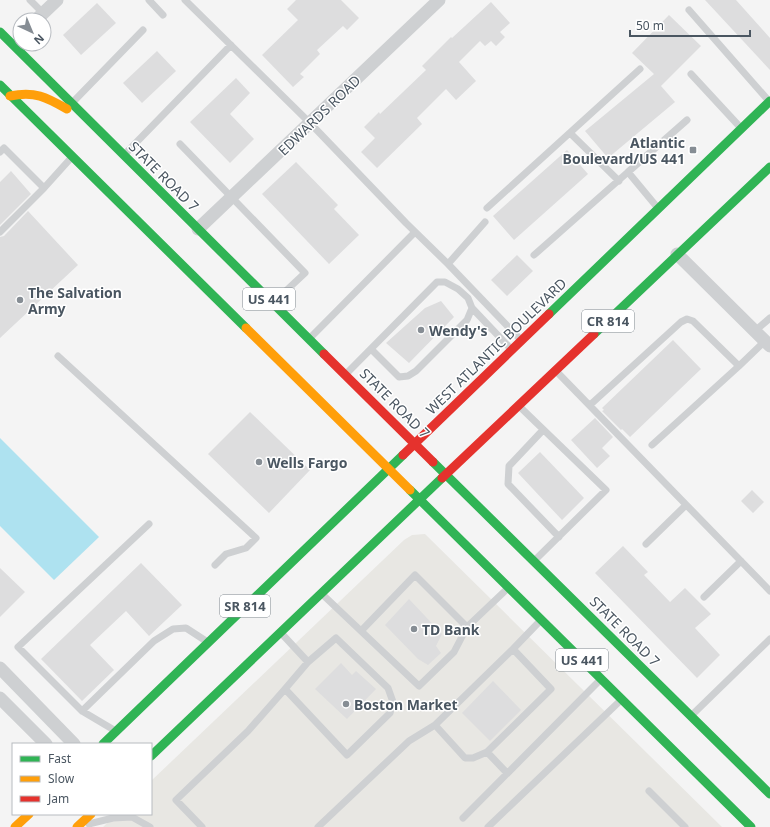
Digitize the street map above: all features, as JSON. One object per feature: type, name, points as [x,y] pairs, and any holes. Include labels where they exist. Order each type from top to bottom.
[{"type":"main road","name":"STATE ROAD 7","points":[[0,32],[11,41],[91,124],[446,475],[769,792]]},
{"type":"main road","name":"US 441","points":[[0,86],[388,469],[420,498],[751,827]]},
{"type":"main road","points":[[10,96],[25,92],[43,95],[91,124]]},
{"type":"main road","name":"WEST ATLANTIC BOULEVARD","points":[[103,743],[769,101]]},
{"type":"main road","name":"CR 814","points":[[446,475],[770,167]]},
{"type":"main road","name":"SR 814","points":[[152,755],[420,498],[446,475]]},
{"type":"main road","points":[[15,827],[28,815]]},
{"type":"main road","points":[[77,827],[90,815]]},
{"type":"street","points":[[45,12],[56,0]]},
{"type":"street","name":"EDWARDS ROAD","points":[[198,229],[439,0]]},
{"type":"street","points":[[0,105],[10,96]]},
{"type":"street","points":[[678,254],[767,343]]},
{"type":"street","points":[[0,668],[73,743]]},
{"type":"street","points":[[24,692],[5,703],[45,743]]},
{"type":"lane","points":[[30,0],[37,12]]},
{"type":"lane","points":[[149,0],[163,15]]},
{"type":"lane","points":[[185,0],[310,123],[521,341]]},
{"type":"lane","points":[[689,10],[769,101]]},
{"type":"lane","points":[[71,103],[143,30]]},
{"type":"lane","points":[[123,155],[231,46]]},
{"type":"lane","points":[[488,208],[640,70]]},
{"type":"lane","points":[[691,74],[741,129]]},
{"type":"lane","points":[[534,255],[687,120]]},
{"type":"lane","points":[[570,133],[619,181]]},
{"type":"lane","points":[[180,144],[305,273],[273,303]]},
{"type":"lane","points":[[0,152],[4,148],[44,188]]},
{"type":"lane","points":[[0,232],[44,188],[72,157]]},
{"type":"lane","points":[[628,172],[658,209]]},
{"type":"lane","points":[[448,264],[486,222]]},
{"type":"lane","points":[[309,338],[415,232]]},
{"type":"lane","points":[[345,374],[436,282],[445,282],[458,289],[468,298],[472,308],[512,350]]},
{"type":"lane","points":[[371,349],[399,377],[408,376],[416,372],[467,320],[472,308]]},
{"type":"lane","points":[[755,331],[770,318]]},
{"type":"lane","points":[[590,405],[681,322],[687,319],[693,320],[739,366]]},
{"type":"lane","points":[[652,445],[739,366],[767,343]]},
{"type":"lane","points":[[58,356],[256,538],[246,548],[226,554],[215,565]]},
{"type":"lane","points":[[556,371],[770,591]]},
{"type":"lane","points":[[519,406],[606,490],[534,561]]},
{"type":"lane","points":[[543,430],[509,466],[508,484],[559,537]]},
{"type":"lane","points":[[646,544],[686,505]]},
{"type":"lane","points":[[115,732],[82,711],[18,647],[149,524]]},
{"type":"lane","points":[[704,597],[741,561]]},
{"type":"lane","points":[[361,631],[415,575],[467,627]]},
{"type":"lane","points":[[321,593],[419,686],[454,652],[467,627],[509,587]]},
{"type":"lane","points":[[318,827],[410,741],[435,725],[542,619]]},
{"type":"lane","points":[[82,711],[154,642],[173,629],[186,628],[208,642]]},
{"type":"lane","points":[[281,632],[308,662]]},
{"type":"lane","points":[[202,827],[176,800],[248,731],[308,662],[336,638],[388,688],[393,702],[390,713],[347,755],[285,690]]},
{"type":"lane","points":[[691,716],[770,639]]},
{"type":"lane","points":[[435,725],[465,758],[473,758],[487,752],[551,689],[513,649]]},
{"type":"lane","points":[[463,818],[601,678]]},
{"type":"lane","points":[[488,827],[622,699]]},
{"type":"lane","points":[[487,752],[507,773]]},
{"type":"lane","points":[[649,790],[685,827]]},
{"type":"lane","points":[[77,827],[113,818],[132,817],[150,827]]},
{"type":"shaded area","points":[[425,534],[722,827],[103,827],[116,815],[152,815],[152,780],[404,540],[412,535]]},
{"type":"water","points":[[0,438],[99,537],[54,580],[0,526]]},
{"type":"building","points":[[296,0],[341,0],[359,18],[347,30],[343,26],[317,50],[320,54],[300,74],[304,77],[293,87],[262,55],[298,20],[287,9]]},
{"type":"building","points":[[705,0],[736,0],[770,38],[770,70]]},
{"type":"building","points":[[491,2],[510,23],[500,32],[505,37],[496,46],[491,41],[485,46],[480,41],[459,62],[476,81],[456,100],[446,89],[417,118],[422,124],[377,168],[361,152],[375,138],[364,127],[379,112],[380,114],[426,70],[422,66],[451,37],[452,38]]},
{"type":"building","points":[[97,3],[116,23],[81,55],[63,35]]},
{"type":"building","points":[[669,15],[701,46],[661,86],[675,102],[608,158],[585,131],[654,74],[632,53]]},
{"type":"building","points":[[157,51],[176,71],[142,103],[123,83]]},
{"type":"building","points":[[236,78],[250,93],[230,114],[254,139],[230,163],[190,122]]},
{"type":"building","points":[[567,150],[588,174],[514,240],[493,216]]},
{"type":"building","points":[[296,162],[338,205],[334,209],[359,235],[329,264],[262,194]]},
{"type":"building","points":[[11,171],[31,194],[0,225],[0,182]]},
{"type":"building","name":"The Salvation Army","points":[[28,211],[78,265],[0,338],[0,237],[4,236]]},
{"type":"building","points":[[517,255],[533,271],[507,296],[491,280]]},
{"type":"building","name":"Wendy's","points":[[441,301],[454,317],[409,363],[386,343],[425,308]]},
{"type":"building","points":[[673,340],[701,369],[630,437],[602,411],[604,410],[602,408]]},
{"type":"building","name":"Wells Fargo","points":[[250,412],[310,470],[269,513],[208,454]]},
{"type":"building","points":[[595,418],[613,437],[602,448],[610,456],[597,468],[571,440]]},
{"type":"building","points":[[540,452],[584,498],[562,520],[518,473]]},
{"type":"building","points":[[752,490],[764,502],[753,513],[741,501]]},
{"type":"building","points":[[623,546],[648,572],[644,575],[670,602],[685,588],[711,614],[695,628],[720,655],[697,678],[595,573]]},
{"type":"building","points":[[141,563],[182,605],[149,636],[126,611],[90,645],[114,670],[82,701],[41,659]]},
{"type":"building","points":[[0,568],[25,592],[0,617]]},
{"type":"building","name":"TD Bank","points":[[409,599],[442,634],[436,646],[441,653],[428,665],[418,659],[385,625]]},
{"type":"building","name":"Boston Market","points":[[341,663],[352,675],[356,671],[376,689],[347,719],[315,689]]},
{"type":"building","points":[[493,681],[521,710],[490,741],[462,713]]},
{"type":"traffic: fast","points":[[0,32],[324,354]]},
{"type":"traffic: fast","points":[[0,85],[246,328]]},
{"type":"traffic: fast","points":[[549,314],[770,101]]},
{"type":"traffic: fast","points":[[594,334],[770,167]]},
{"type":"traffic: fast","points":[[104,743],[403,455]]},
{"type":"traffic: fast","points":[[433,462],[770,794]]},
{"type":"traffic: fast","points":[[152,755],[442,478]]},
{"type":"traffic: fast","points":[[410,490],[751,827]]},
{"type":"traffic: slow","points":[[10,96],[26,94],[40,96],[67,109]]},
{"type":"traffic: slow","points":[[246,328],[410,490]]},
{"type":"traffic: slow","points":[[15,827],[28,815]]},
{"type":"traffic: slow","points":[[77,827],[90,815]]},
{"type":"traffic: jam","points":[[403,455],[549,314]]},
{"type":"traffic: jam","points":[[442,478],[594,334]]},
{"type":"traffic: jam","points":[[324,354],[433,462]]},
{"type":"place","name":"Atlantic Boulevard/US 441","points":[[693,150]]},
{"type":"place","name":"The Salvation Army","points":[[20,300]]},
{"type":"place","name":"Wendy's","points":[[421,330]]},
{"type":"place","name":"Wells Fargo","points":[[259,462]]},
{"type":"place","name":"TD Bank","points":[[414,629]]},
{"type":"place","name":"Boston Market","points":[[346,704]]}]
